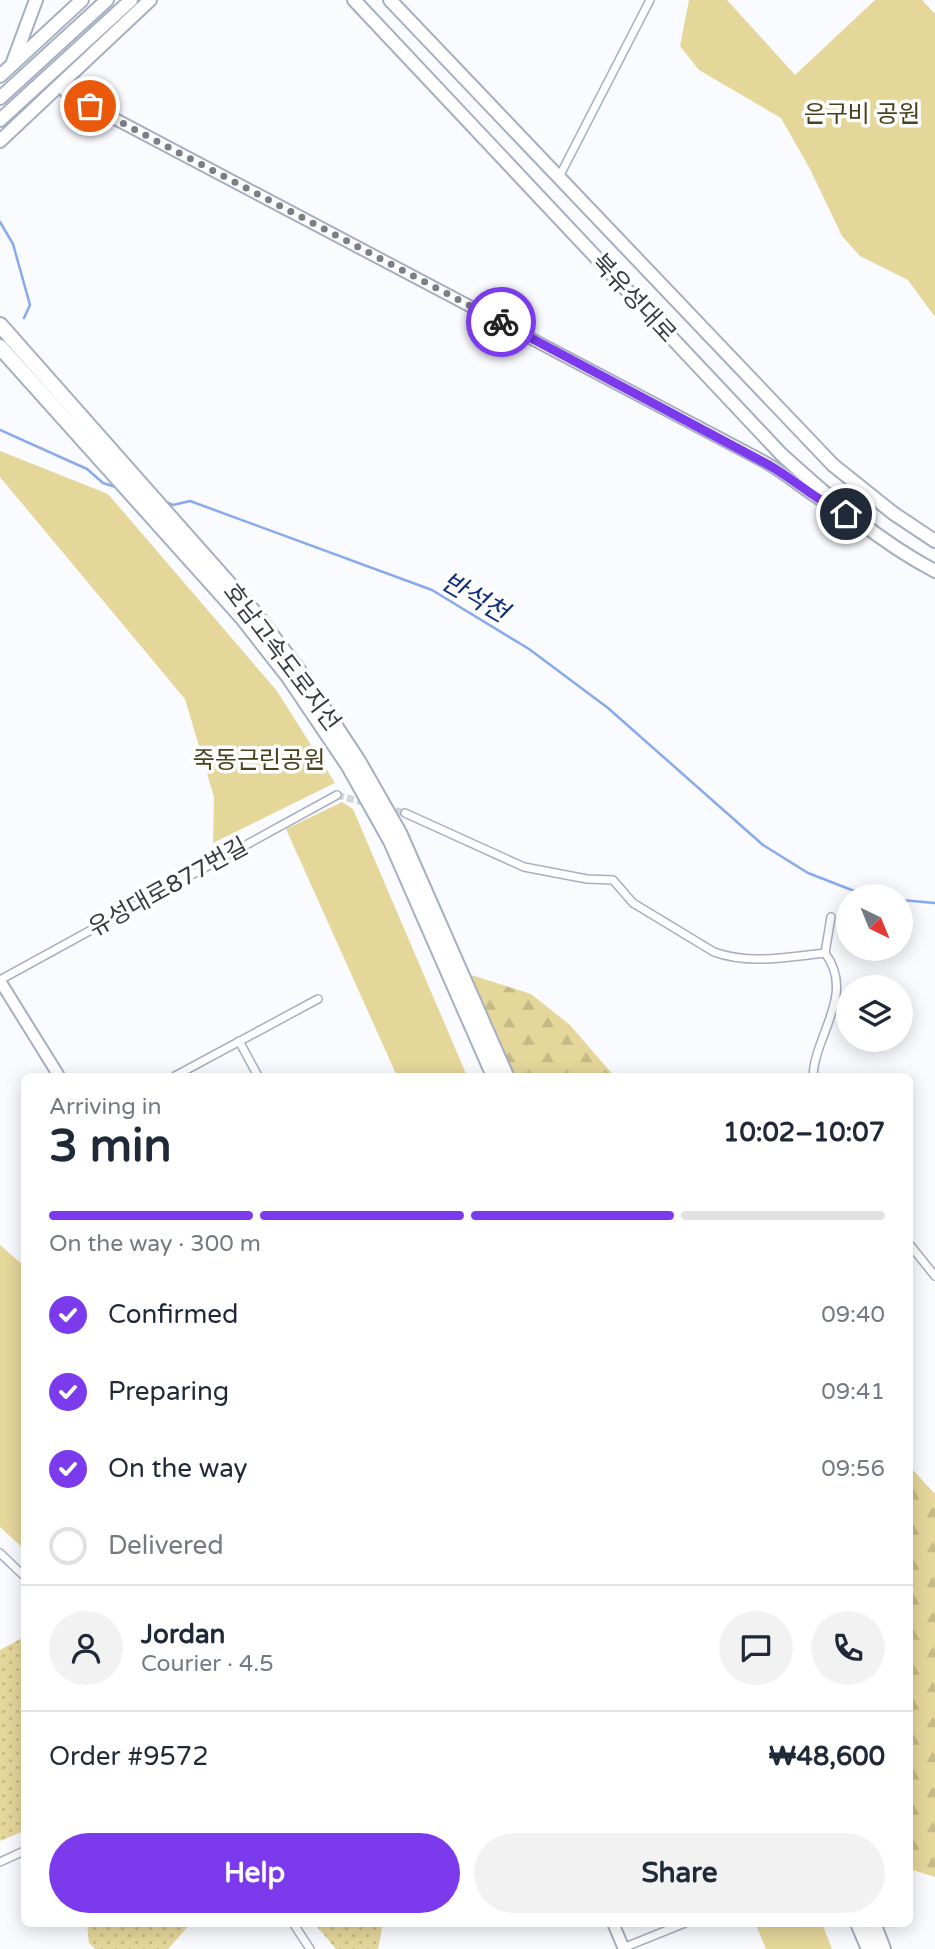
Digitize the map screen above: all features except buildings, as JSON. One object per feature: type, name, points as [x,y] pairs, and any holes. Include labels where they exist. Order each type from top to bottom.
[{"type":"highway","name":"호남고속도로지선","points":[[0,326],[87,425],[242,617],[289,677],[349,766],[391,841],[493,1073]]},
{"type":"highway","name":"호남고속도로지선","points":[[0,347],[70,428],[251,609],[299,670],[358,761],[399,832],[505,1073]]},
{"type":"highway","points":[[860,1927],[869,1949]]},
{"type":"highway","points":[[875,1927],[883,1949]]},
{"type":"main road","points":[[13,64],[36,0]]},
{"type":"main road","points":[[0,76],[82,0]]},
{"type":"main road","points":[[0,98],[107,0]]},
{"type":"main road","points":[[0,120],[131,0]]},
{"type":"main road","points":[[0,141],[150,0]]},
{"type":"main road","name":"북유성대로","points":[[354,0],[781,454],[846,514],[904,555],[935,571]]},
{"type":"main road","name":"북유성대로","points":[[390,0],[833,466],[893,513],[935,541]]},
{"type":"street","points":[[558,179],[650,0]]},
{"type":"street","points":[[60,84],[66,93],[726,442],[786,475],[821,503],[846,514]]},
{"type":"street","name":"유성대로877번길","points":[[0,981],[337,795]]},
{"type":"street","points":[[405,813],[524,867],[558,875],[613,880],[633,903],[714,952],[727,957],[741,960],[825,953]]},
{"type":"street","points":[[813,1073],[817,1047],[831,1022],[837,998],[832,963],[825,953],[831,918]]},
{"type":"street","points":[[0,981],[57,1073]]},
{"type":"street","points":[[180,1073],[318,999]]},
{"type":"street","points":[[239,1041],[256,1073]]},
{"type":"street","points":[[913,1249],[935,1276]]},
{"type":"street","points":[[0,1553],[21,1573]]},
{"type":"street","points":[[0,1862],[21,1853]]},
{"type":"street","points":[[296,1927],[310,1949]]},
{"type":"street","points":[[614,1927],[623,1948],[675,1927]]},
{"type":"green space","name":"은구비 공원","points":[[689,0],[727,0],[795,75],[875,0],[922,0],[935,14],[935,317],[908,280],[860,256],[842,236],[810,169],[781,118],[699,70],[680,46]]},
{"type":"green space","name":"죽동근린공원","points":[[0,451],[108,494],[277,691],[335,783],[213,843],[214,797],[185,699],[0,477]]},
{"type":"green space","name":"죽동근린공원","points":[[342,802],[353,809],[466,1073],[396,1073],[286,829]]},
{"type":"green space","points":[[471,975],[531,994],[570,1025],[611,1073],[513,1073]]},
{"type":"green space","points":[[0,1245],[21,1263],[21,1546],[0,1527]]},
{"type":"green space","points":[[913,1470],[935,1494],[935,1877],[913,1870]]},
{"type":"green space","points":[[21,1639],[21,1832],[0,1841],[0,1650]]},
{"type":"green space","points":[[87,1927],[187,1927],[168,1949],[95,1949],[89,1943]]},
{"type":"green space","points":[[317,1927],[382,1927],[378,1949],[336,1949]]},
{"type":"green space","points":[[757,1927],[824,1927],[832,1949],[766,1949]]},
{"type":"waterway","points":[[0,222],[13,244],[30,305],[24,318]]},
{"type":"waterway","name":"반석천","points":[[0,430],[87,469],[103,483],[119,488]]},
{"type":"waterway","name":"반석천","points":[[166,502],[173,505],[190,501],[432,590],[529,649],[608,708],[763,845],[808,873],[836,884]]},
{"type":"waterway","name":"반석천","points":[[914,901],[935,903]]},
{"type":"tunnel","points":[[337,795],[370,804]]},
{"type":"tunnel","points":[[385,808],[405,813]]},
{"type":"way so far","points":[[90,106],[501,322]]},
{"type":"route","points":[[501,322],[767,464],[796,482],[821,503],[846,514]]}]
